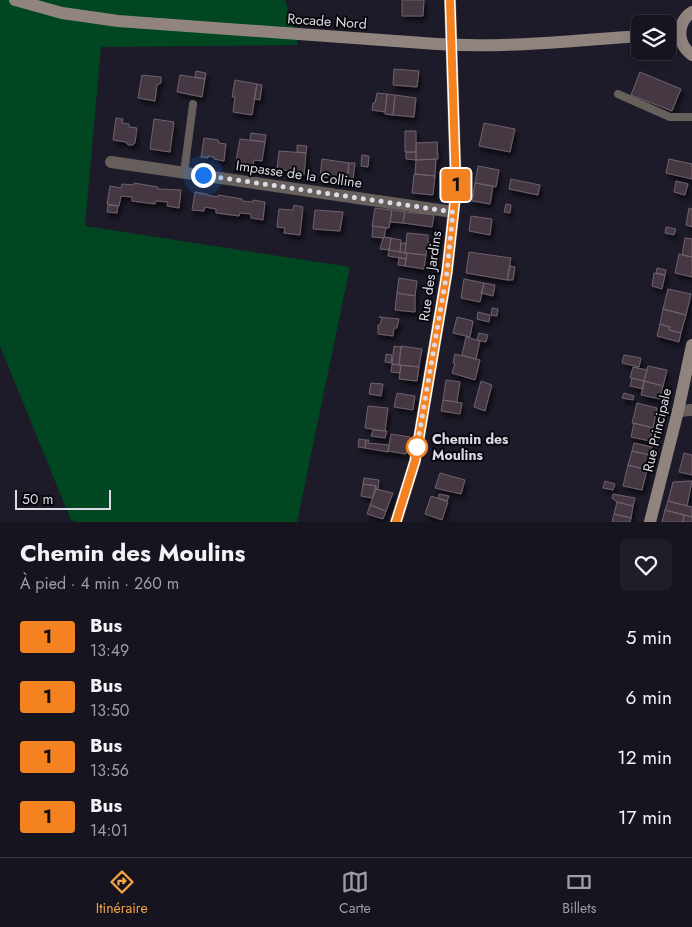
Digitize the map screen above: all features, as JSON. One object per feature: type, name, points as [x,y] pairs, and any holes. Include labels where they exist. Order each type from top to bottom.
[{"type":"main road","name":"Rocade Nord","points":[[15,0],[62,13],[118,21],[451,45],[527,44],[631,37]]},
{"type":"main road","points":[[690,0],[690,13],[683,21],[680,39],[683,46],[692,55]]},
{"type":"main road","points":[[676,38],[680,39]]},
{"type":"main road","name":"Rue Principale","points":[[650,522],[678,411],[692,345]]},
{"type":"street","name":"Rue des Jardins","points":[[396,522],[415,461],[447,272],[456,189],[450,0]]},
{"type":"street","name":"Impasse de la Colline","points":[[111,162],[453,212]]},
{"type":"street","points":[[678,411],[692,410]]},
{"type":"lane","points":[[618,94],[670,117],[692,117]]},
{"type":"lane","points":[[184,172],[193,104]]},
{"type":"green space","points":[[0,0],[285,0],[298,45],[101,47],[85,226],[350,267],[297,522],[76,522],[71,520],[0,346]]},
{"type":"building","points":[[402,0],[424,0],[423,16],[402,16]]},
{"type":"building","points":[[394,69],[419,71],[417,87],[393,85]]},
{"type":"building","points":[[196,71],[206,73],[205,79],[195,77]]},
{"type":"building","points":[[640,72],[681,89],[672,111],[631,95]]},
{"type":"building","points":[[142,75],[161,77],[161,83],[157,85],[155,101],[138,98]]},
{"type":"building","points":[[180,75],[205,79],[202,97],[177,92]]},
{"type":"building","points":[[235,80],[257,84],[252,115],[233,112],[235,97],[232,97]]},
{"type":"building","points":[[257,84],[262,85],[260,100],[254,99]]},
{"type":"building","points":[[377,93],[387,94],[385,112],[372,110]]},
{"type":"building","points":[[387,94],[395,95],[393,115],[385,114]]},
{"type":"building","points":[[395,95],[416,98],[414,117],[393,115]]},
{"type":"building","points":[[116,118],[123,119],[122,123],[129,124],[129,127],[137,128],[133,145],[113,140]]},
{"type":"building","points":[[154,119],[174,122],[170,152],[150,149]]},
{"type":"building","points":[[484,123],[515,129],[510,152],[479,146]]},
{"type":"building","points":[[405,131],[416,131],[416,152],[405,152]]},
{"type":"building","points":[[251,133],[266,135],[265,142],[250,140]]},
{"type":"building","points":[[204,138],[218,140],[219,143],[226,144],[224,161],[214,159],[214,157],[201,157]]},
{"type":"building","points":[[240,139],[265,142],[262,161],[254,160],[253,165],[236,161]]},
{"type":"building","points":[[437,142],[438,159],[416,160],[416,143]]},
{"type":"building","points":[[297,145],[307,146],[306,153],[297,152]]},
{"type":"building","points":[[279,151],[306,153],[304,175],[277,169]]},
{"type":"building","points":[[406,152],[416,152],[416,160],[406,159]]},
{"type":"building","points":[[362,155],[369,156],[368,167],[361,166]]},
{"type":"building","points":[[322,159],[349,163],[347,180],[339,179],[339,181],[333,180],[333,178],[320,177]]},
{"type":"building","points":[[436,159],[435,176],[415,174],[416,160]]},
{"type":"building","points":[[669,159],[692,164],[692,179],[666,173]]},
{"type":"building","points":[[349,163],[355,163],[353,180],[347,180]]},
{"type":"building","points":[[478,166],[499,170],[496,187],[475,183]]},
{"type":"building","points":[[414,174],[435,176],[433,195],[412,193]]},
{"type":"building","points":[[511,179],[540,185],[538,195],[509,189]]},
{"type":"building","points":[[676,181],[688,184],[685,195],[674,192]]},
{"type":"building","points":[[134,183],[158,187],[158,189],[181,190],[179,208],[167,206],[168,202],[156,201],[155,204],[132,201],[132,197],[121,196],[119,206],[107,204],[110,186],[121,188],[122,184],[134,185]]},
{"type":"building","points":[[475,183],[493,186],[490,204],[472,201]]},
{"type":"building","points":[[195,192],[218,197],[218,195],[242,199],[242,201],[265,202],[263,220],[251,218],[251,214],[240,213],[239,216],[216,213],[216,209],[205,207],[204,211],[192,210]]},
{"type":"building","points":[[506,204],[511,205],[510,213],[504,212]]},
{"type":"building","points":[[108,205],[118,206],[117,213],[107,212]]},
{"type":"building","points":[[294,205],[303,207],[300,235],[284,233],[285,228],[277,227],[279,209],[293,210]]},
{"type":"building","points":[[375,208],[392,210],[389,228],[372,226]]},
{"type":"building","points":[[689,208],[692,209],[692,227],[686,225]]},
{"type":"building","points":[[315,210],[343,212],[340,231],[313,229]]},
{"type":"building","points":[[392,210],[405,212],[403,223],[390,222]]},
{"type":"building","points":[[405,212],[434,215],[432,227],[403,223]]},
{"type":"building","points":[[471,216],[492,219],[490,235],[469,231]]},
{"type":"building","points":[[373,226],[386,228],[384,238],[372,237]]},
{"type":"building","points":[[666,227],[676,229],[674,235],[665,233]]},
{"type":"building","points":[[407,233],[428,235],[430,246],[427,248],[426,255],[405,253]]},
{"type":"building","points":[[384,237],[391,238],[389,250],[380,249]]},
{"type":"building","points":[[391,238],[401,240],[400,252],[389,250]]},
{"type":"building","points":[[685,238],[692,239],[692,257],[682,255]]},
{"type":"building","points":[[401,243],[406,243],[405,253],[400,252]]},
{"type":"building","points":[[389,250],[407,253],[406,259],[388,256]]},
{"type":"building","points":[[469,252],[511,258],[507,280],[466,273]]},
{"type":"building","points":[[407,253],[426,255],[424,269],[405,266]]},
{"type":"building","points":[[679,254],[692,257],[692,277],[675,273]]},
{"type":"building","points":[[399,257],[406,259],[405,266],[398,265]]},
{"type":"building","points":[[510,266],[515,267],[513,280],[507,280]]},
{"type":"building","points":[[657,268],[666,270],[665,275],[656,273]]},
{"type":"building","points":[[654,273],[665,275],[662,289],[652,286]]},
{"type":"building","points":[[399,278],[417,281],[415,296],[397,293]]},
{"type":"building","points":[[464,279],[484,283],[480,302],[461,298]]},
{"type":"building","points":[[484,283],[495,285],[493,296],[481,293]]},
{"type":"building","points":[[668,289],[691,294],[686,315],[663,309]]},
{"type":"building","points":[[397,293],[415,296],[415,312],[395,310]]},
{"type":"building","points":[[492,308],[498,309],[497,316],[491,315]]},
{"type":"building","points":[[663,309],[686,315],[681,333],[669,330],[670,327],[660,324]]},
{"type":"building","points":[[478,312],[490,315],[489,322],[477,319]]},
{"type":"building","points":[[379,317],[399,319],[397,328],[394,328],[393,336],[378,334],[378,325],[380,325],[382,318]]},
{"type":"building","points":[[457,317],[473,321],[470,337],[453,333]]},
{"type":"building","points":[[660,324],[670,327],[669,330],[681,333],[679,342],[657,336]]},
{"type":"building","points":[[479,333],[488,335],[486,342],[477,340]]},
{"type":"building","points":[[466,337],[480,341],[476,359],[462,355]]},
{"type":"building","points":[[394,346],[401,347],[399,365],[392,364]]},
{"type":"building","points":[[401,346],[422,349],[419,367],[399,365]]},
{"type":"building","points":[[386,354],[392,355],[391,363],[385,362]]},
{"type":"building","points":[[455,354],[480,360],[475,380],[452,373]]},
{"type":"building","points":[[624,355],[641,358],[639,367],[622,363]]},
{"type":"building","points":[[392,364],[401,365],[400,373],[391,372]]},
{"type":"building","points":[[401,365],[419,367],[417,381],[399,379]]},
{"type":"building","points":[[648,366],[667,370],[663,386],[644,381]]},
{"type":"building","points":[[633,367],[647,370],[644,381],[630,378]]},
{"type":"building","points":[[632,378],[644,381],[643,389],[630,386]]},
{"type":"building","points":[[446,380],[460,382],[457,402],[443,400]]},
{"type":"building","points":[[481,381],[492,385],[485,411],[474,407]]},
{"type":"building","points":[[644,381],[663,386],[660,399],[641,395]]},
{"type":"building","points":[[371,383],[383,384],[381,396],[369,394]]},
{"type":"building","points":[[397,393],[415,396],[413,410],[394,407]]},
{"type":"building","points":[[624,393],[634,396],[633,400],[622,398]]},
{"type":"building","points":[[443,400],[462,403],[460,414],[441,411]]},
{"type":"building","points":[[637,403],[657,408],[653,428],[632,423]]},
{"type":"building","points":[[368,406],[388,408],[385,431],[365,428]]},
{"type":"building","points":[[634,423],[653,428],[650,441],[631,437]]},
{"type":"building","points":[[373,430],[387,431],[385,438],[371,436]]},
{"type":"building","points":[[391,434],[410,437],[406,454],[388,451]]},
{"type":"building","points":[[359,439],[366,440],[365,448],[358,447]]},
{"type":"building","points":[[366,440],[369,440],[368,443],[389,445],[388,452],[365,448]]},
{"type":"building","points":[[634,443],[652,447],[650,455],[632,451]]},
{"type":"building","points":[[632,451],[650,455],[647,470],[628,465]]},
{"type":"building","points":[[684,453],[692,455],[692,475],[679,472]]},
{"type":"building","points":[[628,465],[647,470],[642,490],[623,486]]},
{"type":"building","points":[[440,473],[465,480],[461,494],[435,488]]},
{"type":"building","points":[[364,478],[379,480],[378,489],[376,489],[376,486],[363,484]]},
{"type":"building","points":[[605,481],[615,484],[613,490],[603,488]]},
{"type":"building","points":[[692,481],[687,506],[668,501],[673,482]]},
{"type":"building","points":[[363,484],[376,486],[372,498],[361,496]]},
{"type":"building","points":[[376,489],[393,493],[386,511],[370,505]]},
{"type":"building","points":[[439,494],[449,496],[447,501],[438,498]]},
{"type":"building","points":[[613,494],[635,498],[633,506],[617,502],[612,498]]},
{"type":"building","points":[[431,496],[448,502],[442,520],[425,514]]},
{"type":"building","points":[[668,501],[692,507],[692,517],[665,510]]},
{"type":"building","points":[[617,502],[633,506],[631,518],[614,514]]},
{"type":"building","points":[[370,505],[386,511],[383,519],[367,514]]},
{"type":"building","points":[[665,510],[684,515],[683,522],[662,522]]},
{"type":"building","points":[[614,514],[631,518],[630,522],[612,522]]},
{"type":"building","points":[[684,515],[692,517],[692,522],[683,522]]},
{"type":"bus line","name":"1","points":[[396,522],[415,461],[447,272],[455,200],[450,0]]},
{"type":"place","name":"Chemin des Moulins","points":[[417,447]]},
{"type":"route","points":[[203,175],[453,212],[447,272],[417,447]]}]
